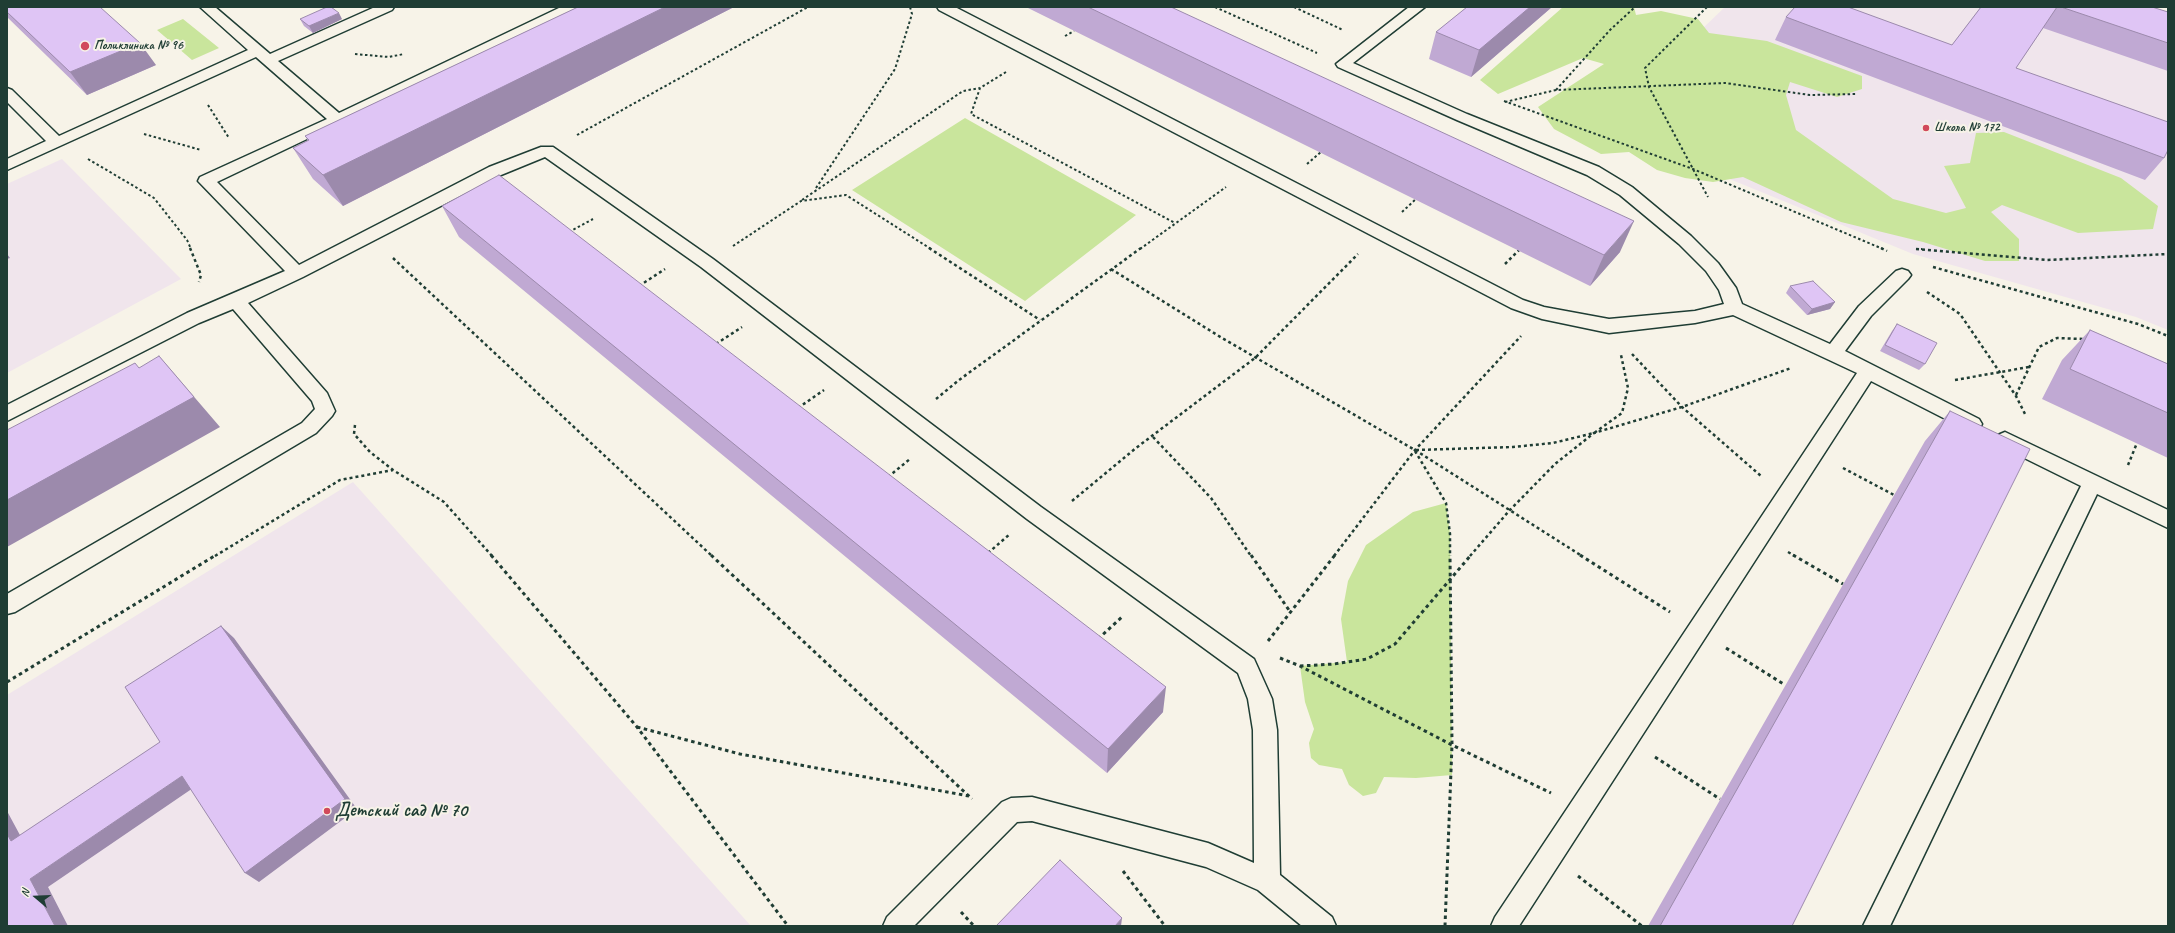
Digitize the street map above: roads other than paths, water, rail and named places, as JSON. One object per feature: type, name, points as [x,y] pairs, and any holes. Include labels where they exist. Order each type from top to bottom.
[{"type":"lane","points":[[207,7],[337,120]]},
{"type":"lane","points":[[7,165],[192,80],[263,56],[387,7]]},
{"type":"lane","points":[[297,272],[206,181],[572,7]]},
{"type":"lane","points":[[944,7],[1517,304],[1542,313],[1613,332],[1735,308],[1868,371],[2092,484],[2168,520]]},
{"type":"lane","points":[[1418,7],[1343,64],[1462,117],[1593,171],[1626,191],[1685,240],[1712,267],[1727,288],[1735,308]]},
{"type":"lane","points":[[7,92],[56,142]]},
{"type":"lane","points":[[7,414],[193,318],[236,301],[297,272],[495,171],[547,151],[707,263],[849,373],[1040,517],[1246,666],[1260,699],[1265,730],[1267,812],[1266,881]]},
{"type":"lane","points":[[1833,354],[1865,311],[1902,275]]},
{"type":"lane","points":[[7,605],[309,428],[325,411],[320,398],[236,301]]},
{"type":"lane","points":[[1504,926],[1868,371]]},
{"type":"lane","points":[[1876,926],[2092,484]]},
{"type":"lane","points":[[896,926],[999,824],[1011,810],[1032,809],[1208,855],[1266,881],[1323,926]]},
{"type":"place","name":"Поликлиника № 96","points":[[85,46]]},
{"type":"place","name":"Школа № 172","points":[[1926,128]]},
{"type":"place","name":"Детский сад № 70","points":[[327,811]]}]
